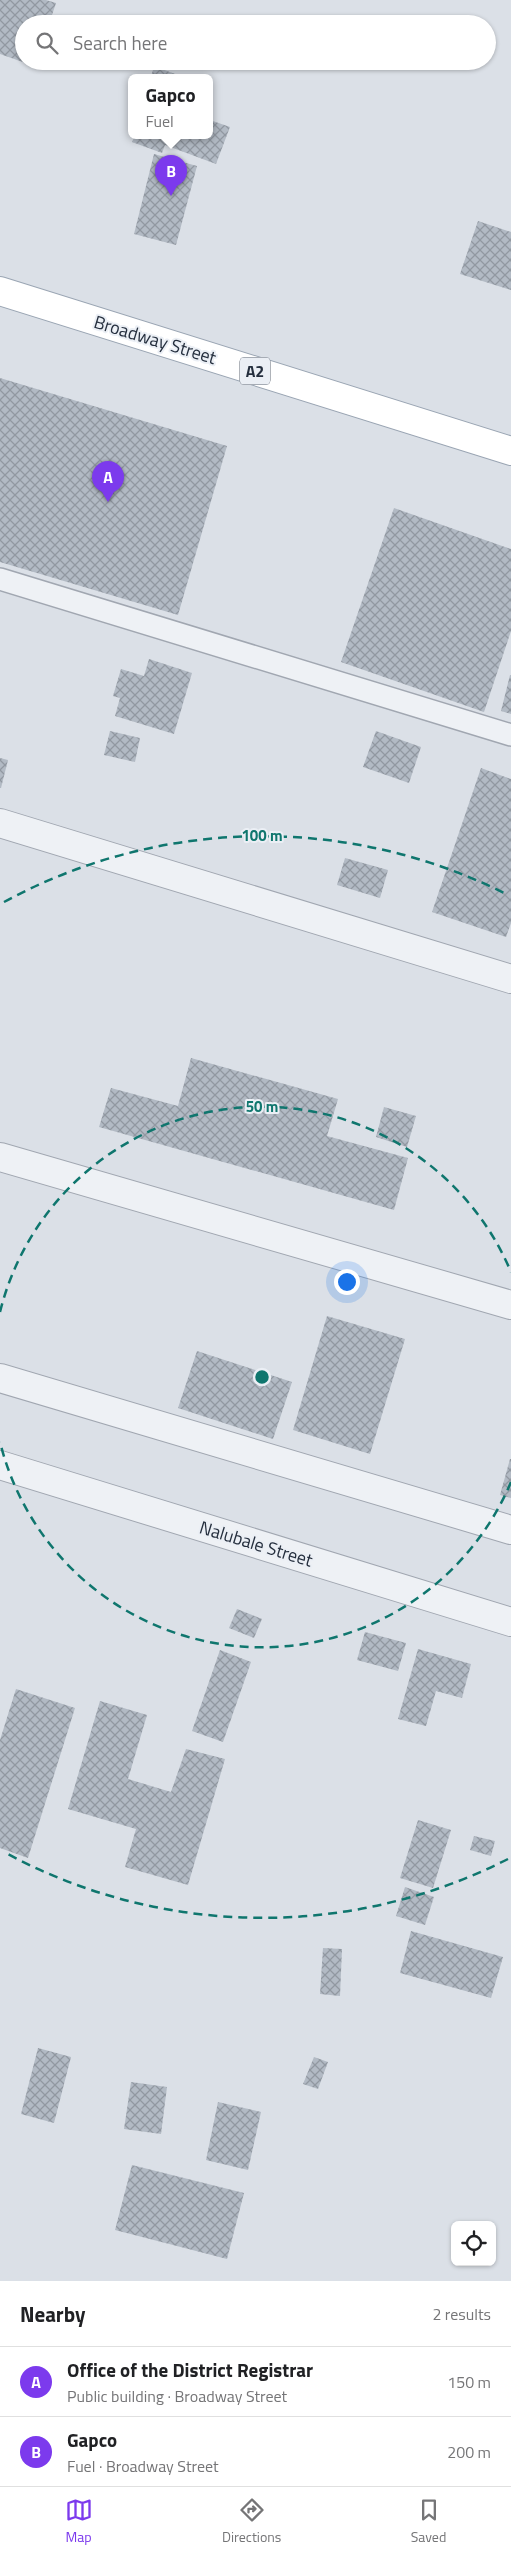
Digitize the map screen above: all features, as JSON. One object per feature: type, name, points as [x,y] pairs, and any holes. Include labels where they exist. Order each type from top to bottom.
[{"type":"main road","name":"Broadway Street","points":[[0,291],[509,448]]},
{"type":"street","points":[[0,823],[511,979]]},
{"type":"street","points":[[0,1157],[511,1304]]},
{"type":"street","points":[[0,1378],[511,1530]]},
{"type":"street","name":"Nalubale Street","points":[[0,1465],[511,1622]]},
{"type":"lane","points":[[0,579],[511,735]]},
{"type":"building","points":[[0,0],[46,0],[56,3],[52,15],[15,15],[15,59],[0,54]]},
{"type":"building","points":[[153,70],[165,70],[175,74],[152,74]]},
{"type":"building","points":[[213,121],[230,127],[216,164],[165,145],[162,153],[132,142],[133,139],[213,139]]},
{"type":"building","points":[[154,154],[197,166],[176,245],[134,234]]},
{"type":"building","points":[[478,221],[511,232],[511,290],[460,274]]},
{"type":"building","points":[[0,378],[227,446],[178,615],[0,562]]},
{"type":"building","points":[[394,508],[511,549],[511,631],[484,712],[341,662]]},
{"type":"building","points":[[149,659],[192,673],[174,734],[115,716],[120,698],[113,696],[121,669],[144,676]]},
{"type":"building","points":[[511,675],[511,714],[501,711]]},
{"type":"building","points":[[110,731],[140,738],[135,762],[104,755]]},
{"type":"building","points":[[376,731],[421,747],[409,783],[363,767]]},
{"type":"building","points":[[0,758],[8,760],[1,788],[0,788]]},
{"type":"building","points":[[481,768],[511,779],[511,923],[506,937],[432,912]]},
{"type":"building","points":[[345,858],[388,870],[380,898],[337,885]]},
{"type":"building","points":[[191,1058],[338,1099],[327,1136],[408,1158],[394,1210],[99,1127],[111,1088],[178,1106]]},
{"type":"building","points":[[384,1107],[416,1116],[407,1147],[376,1137]]},
{"type":"building","points":[[327,1316],[405,1339],[370,1454],[293,1430]]},
{"type":"building","points":[[197,1351],[292,1382],[273,1439],[178,1408]]},
{"type":"building","points":[[511,1459],[511,1498],[500,1495]]},
{"type":"building","points":[[237,1609],[262,1619],[254,1638],[229,1628]]},
{"type":"building","points":[[365,1632],[406,1643],[398,1671],[357,1660]]},
{"type":"building","points":[[418,1649],[471,1664],[462,1698],[436,1691],[426,1726],[398,1719]]},
{"type":"building","points":[[220,1650],[251,1662],[223,1742],[192,1731]]},
{"type":"building","points":[[16,1689],[75,1708],[28,1858],[0,1848],[0,1740]]},
{"type":"building","points":[[100,1701],[147,1715],[128,1779],[171,1792],[186,1749],[225,1759],[188,1885],[125,1867],[136,1829],[68,1809]]},
{"type":"building","points":[[418,1820],[451,1830],[433,1888],[400,1878]]},
{"type":"building","points":[[474,1836],[495,1841],[491,1856],[470,1850]]},
{"type":"building","points":[[405,1887],[434,1897],[425,1925],[396,1916]]},
{"type":"building","points":[[411,1931],[503,1957],[491,1998],[400,1973]]},
{"type":"building","points":[[323,1948],[342,1949],[340,1996],[320,1994]]},
{"type":"building","points":[[38,2048],[71,2057],[54,2123],[21,2114]]},
{"type":"building","points":[[314,2057],[328,2062],[318,2089],[303,2084]]},
{"type":"building","points":[[131,2082],[167,2087],[161,2134],[124,2129]]},
{"type":"building","points":[[218,2102],[261,2112],[248,2170],[206,2160]]},
{"type":"building","points":[[132,2165],[244,2193],[227,2259],[115,2230]]},
{"type":"place","name":"Gapco","points":[[171,196]]},
{"type":"place","name":"Office of the District Registrar","points":[[108,502]]}]
